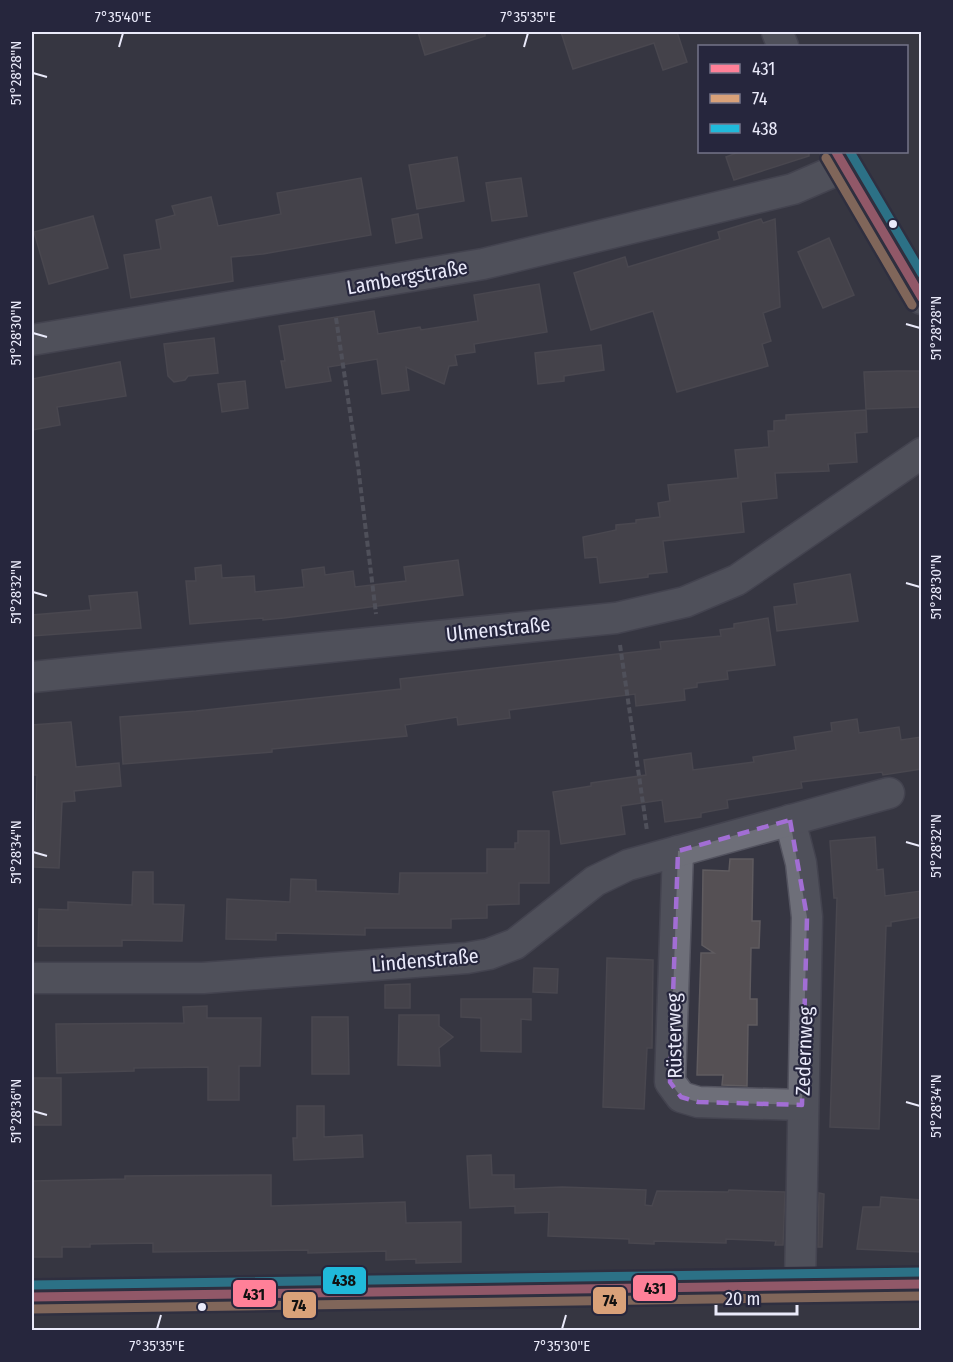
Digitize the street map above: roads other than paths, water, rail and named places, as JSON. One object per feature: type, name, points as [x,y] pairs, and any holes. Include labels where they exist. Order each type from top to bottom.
[{"type":"street","name":"Lambergstraße","points":[[32,340],[483,264],[793,189],[840,159]]},
{"type":"street","points":[[840,159],[921,299]]},
{"type":"street","name":"Ulmenstraße","points":[[32,676],[616,618],[685,602],[737,580],[921,453]]},
{"type":"street","name":"Lindenstraße","points":[[32,978],[203,978],[467,958],[489,954],[515,944],[595,881],[628,865],[889,793]]},
{"type":"street","name":"Zedernweg","points":[[790,820],[801,863],[807,917],[800,1285]]},
{"type":"street","name":"Rüsterweg","points":[[664,855],[670,1082],[681,1097],[698,1102],[802,1105]]},
{"type":"street","points":[[32,1297],[921,1284]]}]
